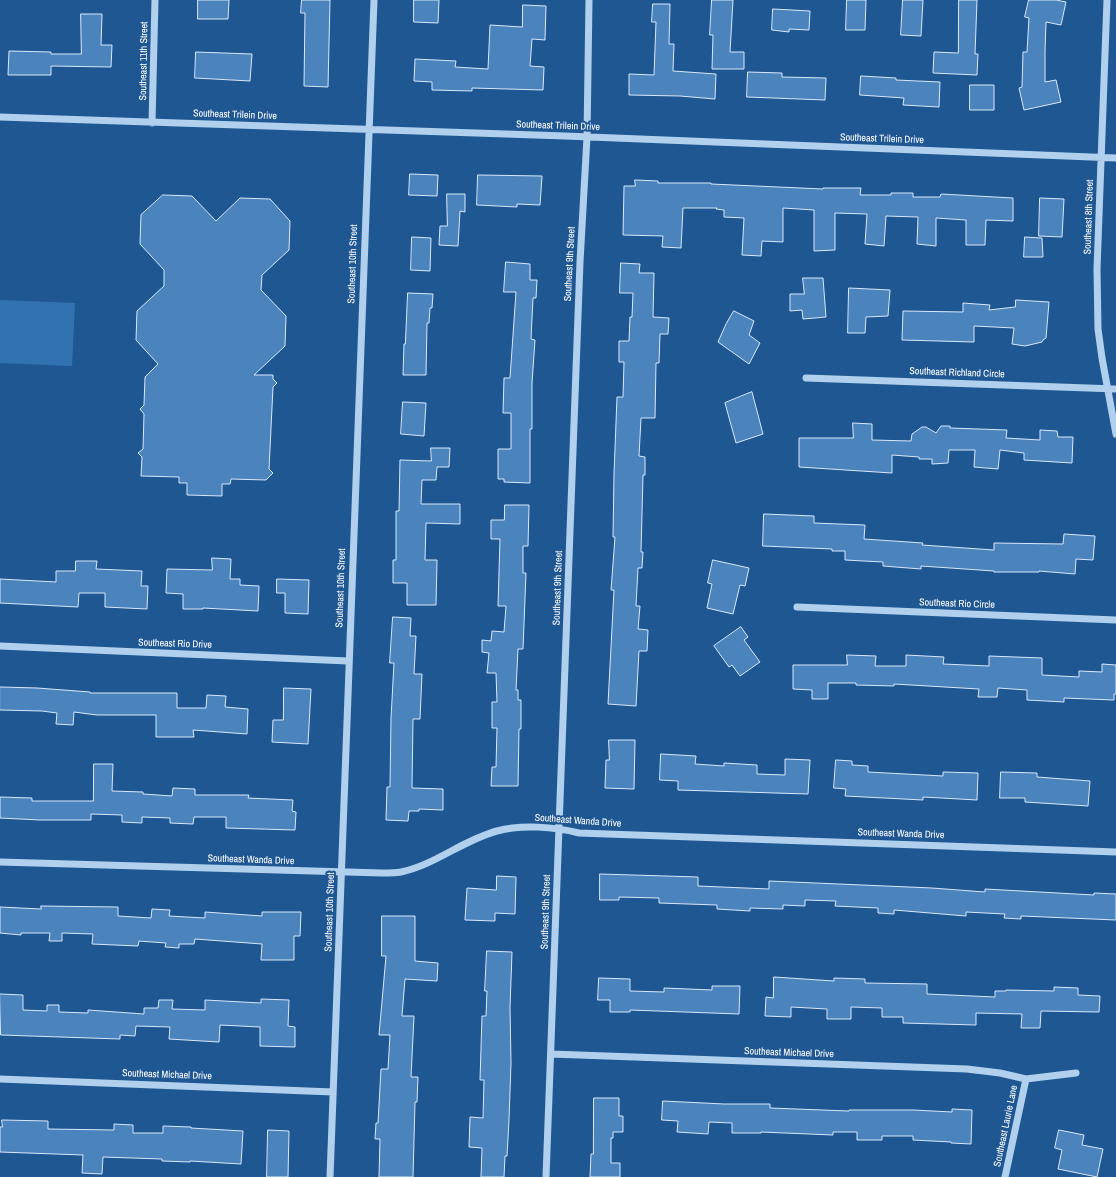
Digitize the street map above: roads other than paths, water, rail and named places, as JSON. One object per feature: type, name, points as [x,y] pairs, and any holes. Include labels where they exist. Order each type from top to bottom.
[{"type":"street","name":"Southeast 11th Street","points":[[152,123],[155,0]]},
{"type":"street","name":"Southeast 10th Street","points":[[330,1177],[342,873],[348,661],[374,0]]},
{"type":"street","name":"Southeast 9th Street","points":[[546,1177],[580,269],[587,137],[589,0]]},
{"type":"street","name":"Southeast 8th Street","points":[[1107,0],[1097,299],[1102,358],[1116,434]]},
{"type":"street","name":"Southeast Trilein Drive","points":[[0,117],[587,137],[1116,158]]},
{"type":"street","name":"Southeast Richland Circle","points":[[806,378],[1116,389]]},
{"type":"street","name":"Southeast Rio Circle","points":[[797,607],[1116,620]]},
{"type":"street","name":"Southeast Rio Drive","points":[[0,646],[348,661]]},
{"type":"street","name":"Southeast Wanda Drive","points":[[0,862],[342,873],[400,872],[422,865],[471,840],[496,831],[510,828],[559,828],[579,833],[1116,852]]},
{"type":"street","name":"Southeast Michael Drive","points":[[551,1054],[967,1069],[1026,1078],[1076,1073]]},
{"type":"street","name":"Southeast Laurie Lane","points":[[1005,1177],[1026,1078]]},
{"type":"street","name":"Southeast Michael Drive","points":[[0,1079],[333,1092]]}]
